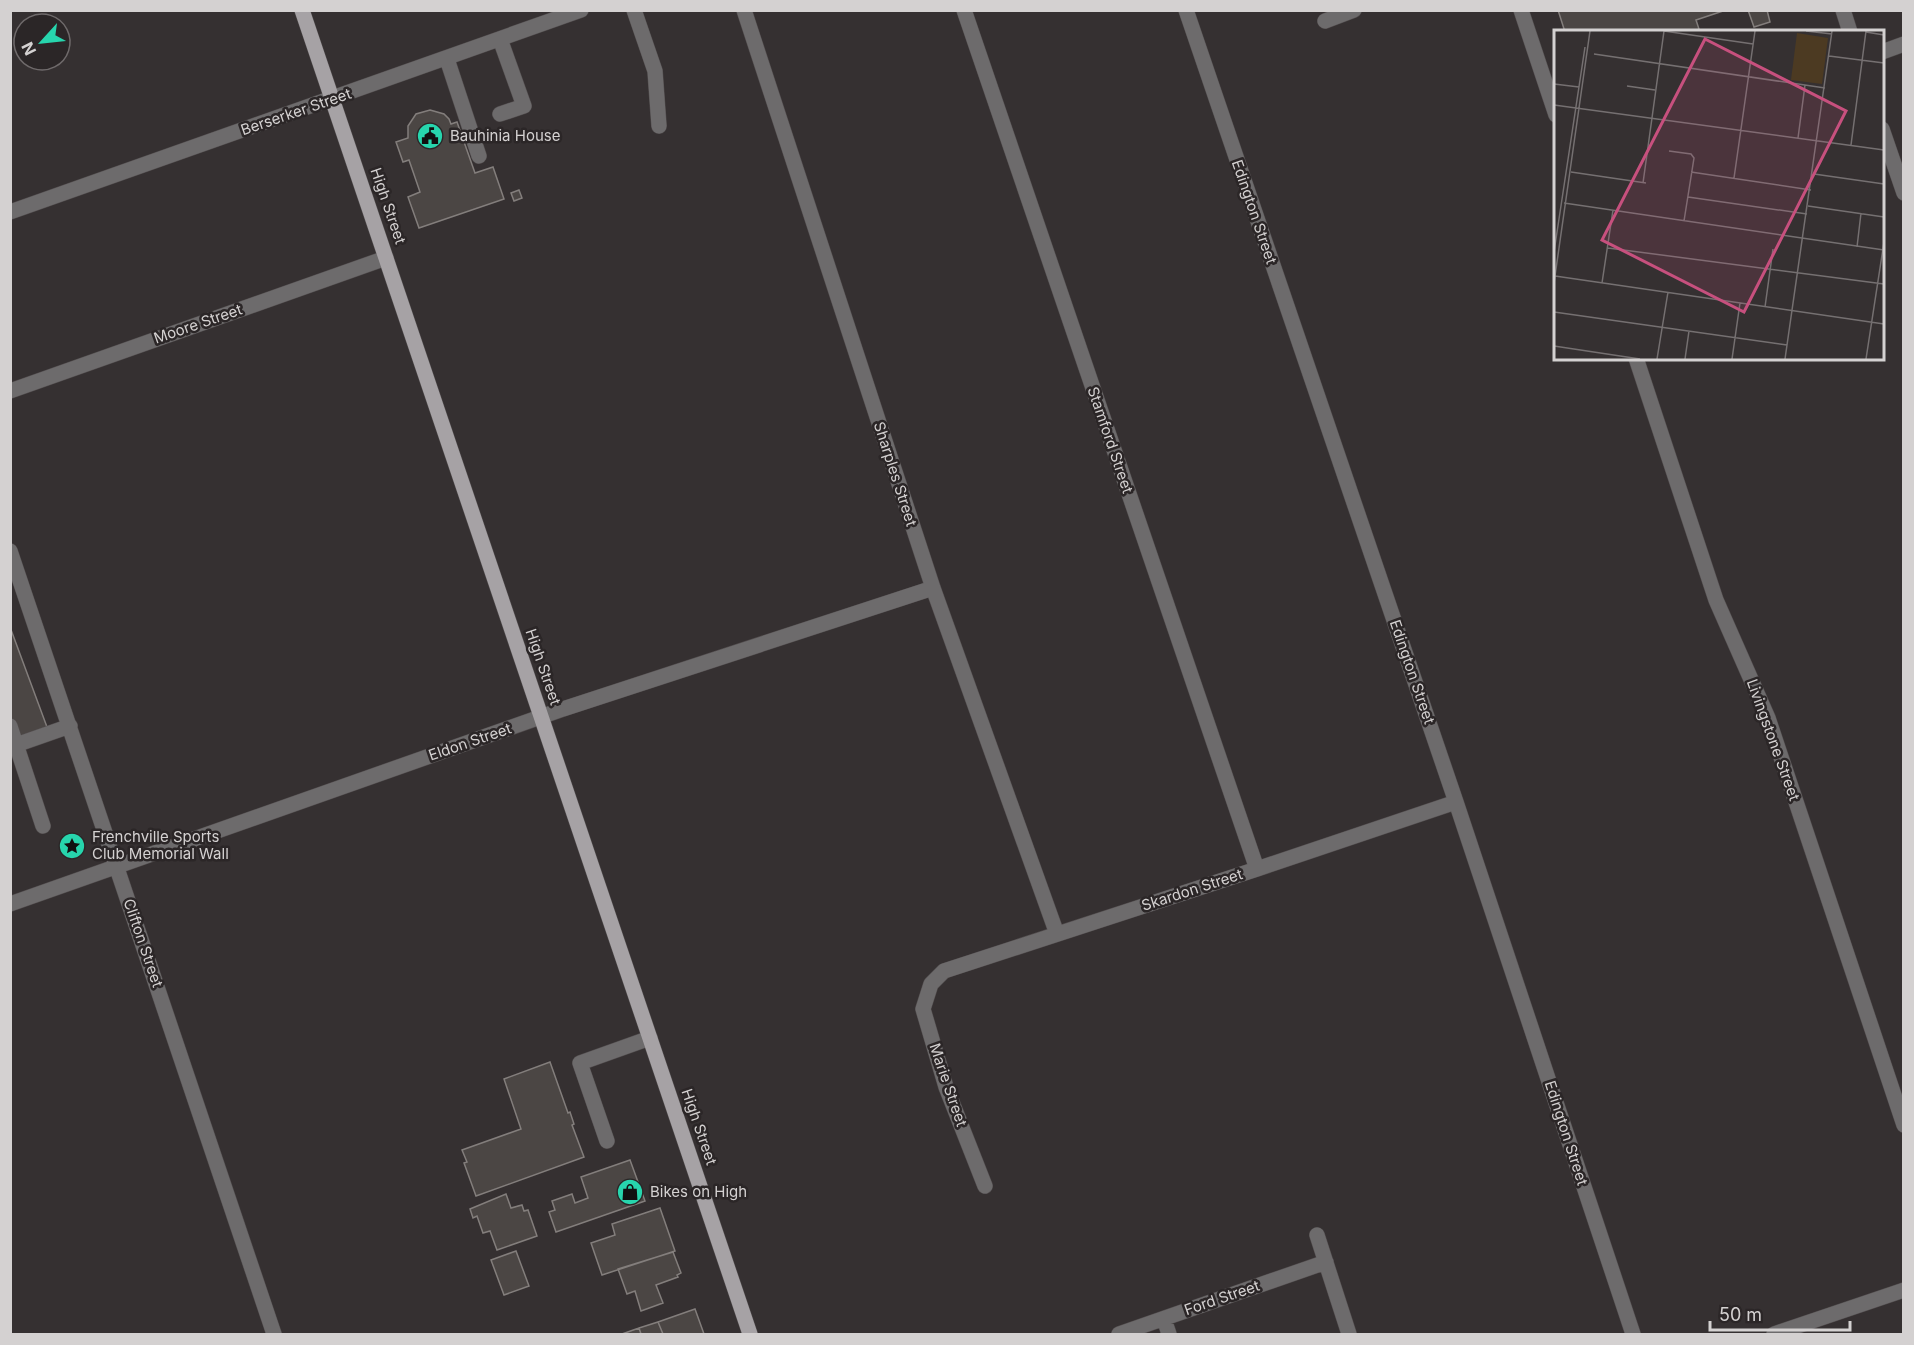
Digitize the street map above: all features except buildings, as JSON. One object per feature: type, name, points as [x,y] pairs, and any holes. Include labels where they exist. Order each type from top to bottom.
[{"type":"main road","name":"High Street","points":[[302,10],[750,1335]]},
{"type":"street","name":"Berserker Street","points":[[10,212],[581,10]]},
{"type":"street","points":[[634,10],[655,71],[659,126]]},
{"type":"street","name":"Sharples Street","points":[[744,10],[933,588],[1057,934]]},
{"type":"street","name":"Stamford Street","points":[[964,10],[1257,869]]},
{"type":"street","name":"Edington Street","points":[[1185,10],[1456,801],[1633,1335]]},
{"type":"street","points":[[1325,21],[1354,10]]},
{"type":"street","points":[[1521,10],[1554,109]]},
{"type":"street","points":[[1843,10],[1849,30]]},
{"type":"street","points":[[500,39],[524,106],[500,114]]},
{"type":"street","points":[[1884,51],[1904,45]]},
{"type":"street","points":[[447,59],[479,156]]},
{"type":"street","points":[[1884,135],[1904,193]]},
{"type":"street","name":"Moore Street","points":[[10,391],[386,258]]},
{"type":"street","name":"Livingstone Street","points":[[1637,360],[1716,600],[1768,718],[1904,1125]]},
{"type":"street","name":"Clifton Street","points":[[10,551],[274,1335]]},
{"type":"street","name":"Eldon Street","points":[[10,904],[541,717],[933,588]]},
{"type":"street","points":[[10,726],[14,746],[44,826]]},
{"type":"street","points":[[14,746],[70,726]]},
{"type":"street","name":"Skardon Street","points":[[931,984],[944,971],[1257,869],[1456,801]]},
{"type":"street","name":"Marie Street","points":[[931,984],[923,1009],[946,1087],[985,1186]]},
{"type":"street","points":[[608,1141],[580,1063],[650,1038]]},
{"type":"street","points":[[1317,1235],[1349,1335]]},
{"type":"street","name":"Ford Street","points":[[1119,1335],[1326,1262]]},
{"type":"street","points":[[1773,1335],[1904,1290]]},
{"type":"street","points":[[1164,1319],[1169,1335]]},
{"type":"place","name":"Bauhinia House","points":[[430,136]]},
{"type":"place","name":"Frenchville Sports Club Memorial Wall","points":[[72,846]]},
{"type":"place","name":"Bikes on High","points":[[630,1192]]}]
